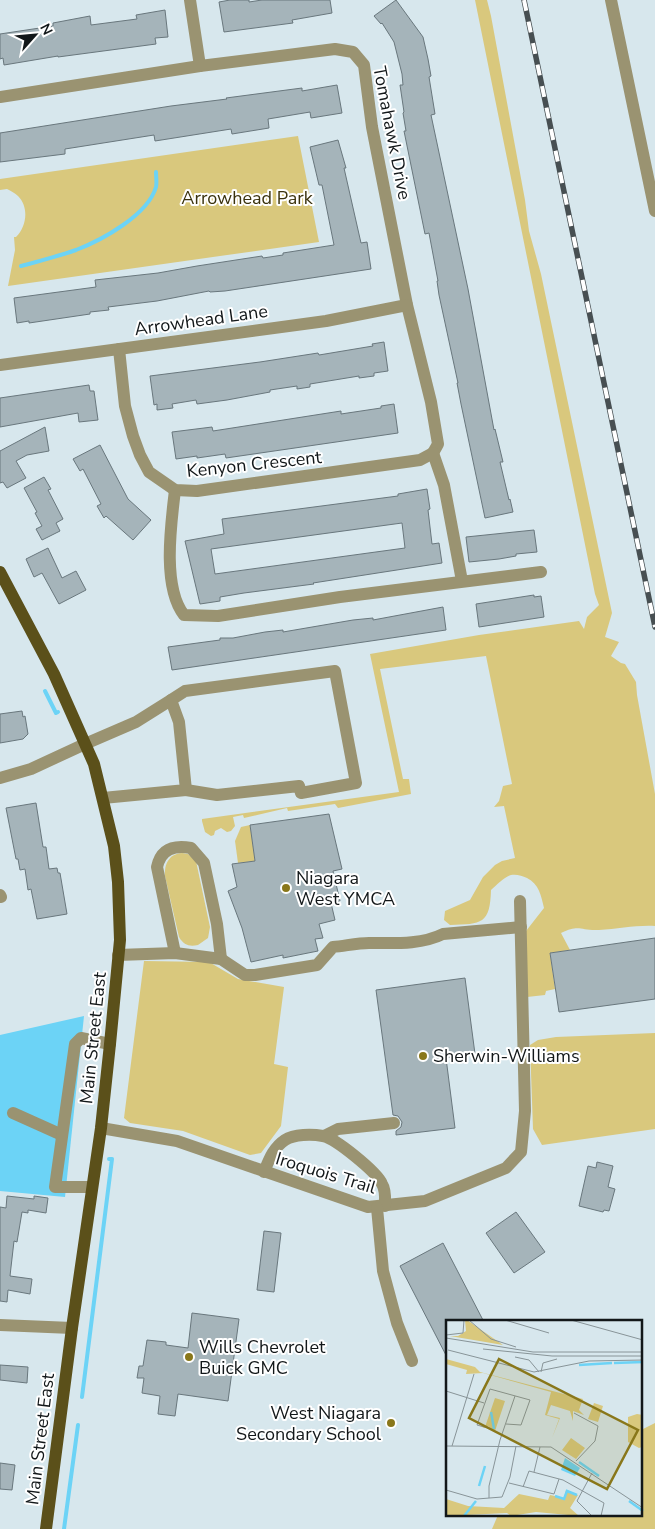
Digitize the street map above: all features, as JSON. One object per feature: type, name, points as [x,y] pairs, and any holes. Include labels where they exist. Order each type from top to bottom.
[{"type":"main road","name":"Main Street East","points":[[0,572],[42,648],[94,764],[114,846],[118,882],[120,940],[101,1128],[91,1187],[46,1529]]},
{"type":"street","points":[[190,0],[200,66]]},
{"type":"street","points":[[611,0],[655,211]]},
{"type":"street","name":"Tomahawk Drive","points":[[0,97],[200,66],[335,49],[353,52],[364,65],[372,127],[407,306],[431,402],[438,444],[433,453]]},
{"type":"street","name":"Arrowhead Lane","points":[[0,365],[326,321],[407,306]]},
{"type":"street","name":"Kenyon Crescent","points":[[119,349],[125,406],[140,455],[149,472],[175,490],[197,491],[420,460],[433,453]]},
{"type":"street","points":[[433,453],[444,485],[462,581]]},
{"type":"street","points":[[175,490],[169,553],[174,596],[177,607],[184,615],[218,616],[462,581],[541,572]]},
{"type":"street","points":[[0,778],[32,769],[136,722],[185,692],[335,670],[356,784],[301,793],[300,786],[217,795],[186,790],[103,798]]},
{"type":"street","points":[[171,700],[179,722],[186,790]]},
{"type":"street","points":[[175,953],[157,867],[159,858],[170,849],[181,846],[191,848],[204,862],[217,924],[221,959]]},
{"type":"street","name":"Iroquois Trail","points":[[101,1128],[177,1141],[368,1207],[425,1201],[506,1168],[521,1152],[525,1111],[520,901]]},
{"type":"street","points":[[118,955],[175,953],[221,959],[245,975],[255,975],[317,965],[333,947],[418,941],[435,938],[443,934],[520,927]]},
{"type":"street","points":[[91,1187],[55,1187],[75,1044],[81,1038],[110,1044]]},
{"type":"street","points":[[13,1113],[62,1135]]},
{"type":"street","points":[[324,1136],[338,1129],[394,1123]]},
{"type":"street","points":[[264,1172],[274,1150],[286,1139],[304,1135],[324,1136],[345,1148],[378,1178],[385,1190],[381,1207],[383,1271],[397,1323],[412,1361]]},
{"type":"street","points":[[0,1325],[72,1328]]},
{"type":"green space","points":[[475,0],[487,0],[491,16],[529,231],[541,274],[612,613],[605,637],[619,642],[611,656],[625,664],[636,682],[655,794],[655,926],[599,930],[576,928],[561,933],[570,950],[550,953],[555,989],[546,991],[545,995],[527,997],[526,931],[544,908],[537,887],[531,880],[513,875],[503,879],[491,890],[489,910],[482,920],[470,924],[450,925],[444,920],[445,911],[470,900],[483,877],[495,865],[515,858],[504,806],[494,807],[499,801],[503,786],[512,784],[486,656],[380,669],[403,779],[409,779],[411,794],[338,808],[335,804],[288,811],[287,808],[244,818],[243,815],[233,817],[235,826],[231,831],[227,832],[221,828],[211,836],[205,832],[202,821],[202,819],[399,792],[370,654],[479,635],[579,621],[584,629],[587,617],[599,605],[595,594]]},
{"type":"green space","name":"Arrowhead Park","points":[[298,136],[319,242],[8,286],[15,250],[14,237],[20,233],[23,227],[25,211],[22,200],[17,195],[7,189],[0,190],[0,179]]},
{"type":"green space","points":[[250,825],[255,861],[238,863],[235,841],[241,827]]},
{"type":"green space","points":[[188,854],[196,861],[210,927],[208,938],[195,946],[187,945],[179,937],[165,876],[165,867],[168,860],[174,855]]},
{"type":"green space","points":[[144,961],[209,962],[238,979],[284,987],[274,1064],[288,1067],[281,1126],[261,1153],[250,1155],[183,1131],[130,1123],[124,1118]]},
{"type":"green space","points":[[655,1033],[655,1129],[542,1145],[533,1129],[530,1045],[538,1040],[556,1037]]},
{"type":"green space","points":[[655,1423],[655,1529],[492,1529],[498,1516],[642,1516],[642,1430]]},
{"type":"water","points":[[84,1016],[65,1197],[0,1191],[0,1035]]},
{"type":"building","points":[[249,0],[249,2],[262,0],[330,0],[332,13],[292,20],[293,23],[224,32],[219,2]]},
{"type":"building","points":[[396,0],[423,37],[431,76],[429,77],[435,114],[431,115],[468,289],[494,430],[503,462],[500,462],[513,512],[485,518],[439,295],[429,233],[425,234],[404,131],[406,131],[400,85],[403,85],[402,74],[394,42],[382,23],[374,16]]},
{"type":"building","points":[[165,10],[168,37],[155,38],[156,44],[58,56],[4,65],[3,58],[0,59],[0,34],[53,26],[53,23],[90,16],[91,25],[137,19],[136,15]]},
{"type":"building","points":[[337,85],[342,113],[311,118],[310,112],[268,119],[269,128],[232,134],[231,129],[155,141],[154,135],[65,149],[65,154],[0,162],[0,133],[226,98],[302,88],[302,91]]},
{"type":"building","points":[[338,140],[346,168],[344,168],[361,243],[367,242],[371,269],[225,291],[209,291],[157,301],[108,307],[109,310],[90,312],[90,314],[17,323],[14,298],[96,287],[95,280],[158,273],[262,256],[263,258],[334,245],[322,185],[319,185],[310,147]]},
{"type":"building","points":[[384,342],[388,371],[374,373],[374,376],[359,378],[359,376],[310,384],[310,387],[297,389],[297,386],[270,390],[270,392],[227,400],[197,404],[196,400],[172,404],[173,408],[157,410],[157,404],[154,405],[150,376],[318,353],[319,355],[373,346],[372,344]]},
{"type":"building","points":[[89,385],[90,391],[94,391],[98,420],[79,422],[78,413],[0,427],[0,398]]},
{"type":"building","points":[[394,404],[398,433],[226,458],[225,454],[176,459],[172,432],[212,427],[213,431],[341,411],[341,414],[381,408],[381,406]]},
{"type":"building","points":[[45,427],[49,451],[27,455],[16,461],[26,478],[7,488],[3,482],[0,483],[0,451]]},
{"type":"building","points":[[100,445],[128,499],[151,520],[133,540],[106,516],[104,518],[97,506],[101,504],[83,469],[80,471],[73,459]]},
{"type":"building","points":[[44,477],[51,489],[48,490],[63,519],[56,523],[60,531],[42,540],[36,529],[42,526],[24,488]]},
{"type":"building","points":[[427,489],[432,544],[439,543],[442,563],[220,597],[220,601],[200,604],[185,541],[224,534],[222,519],[398,496],[398,494]],"holes":[[[402,523],[405,548],[215,574],[211,549]]]},
{"type":"building","points":[[534,530],[537,552],[469,562],[466,537]]},
{"type":"building","points":[[48,548],[62,578],[76,571],[86,590],[59,604],[42,573],[34,577],[26,559]]},
{"type":"building","points":[[534,595],[534,597],[541,596],[544,617],[479,627],[476,604]]},
{"type":"building","points":[[443,607],[446,630],[172,670],[168,647],[265,632],[283,630],[283,632],[353,620],[373,618],[373,620]]},
{"type":"building","points":[[22,711],[23,717],[25,716],[28,734],[23,739],[0,743],[0,714]]},
{"type":"building","points":[[36,803],[43,847],[46,847],[49,869],[57,868],[58,873],[60,873],[67,914],[37,919],[31,889],[28,890],[25,869],[20,870],[18,859],[16,859],[6,808]]},
{"type":"building","name":"Niagara West YMCA","points":[[329,814],[342,869],[333,871],[340,901],[331,903],[335,920],[319,924],[323,938],[315,939],[318,951],[283,958],[283,955],[251,962],[242,928],[228,891],[237,887],[232,864],[255,861],[250,825]]},
{"type":"building","points":[[655,938],[655,999],[559,1012],[550,953]]},
{"type":"building","name":"Sherwin-Williams","points":[[465,978],[475,1054],[446,1058],[455,1128],[396,1135],[396,1131],[401,1127],[402,1122],[398,1116],[393,1115],[376,990]]},
{"type":"building","points":[[597,1162],[613,1166],[608,1187],[615,1189],[609,1211],[604,1210],[603,1212],[579,1206],[588,1166],[596,1168]]},
{"type":"building","points":[[7,1196],[34,1199],[34,1196],[48,1198],[46,1213],[28,1210],[28,1213],[22,1212],[17,1242],[14,1241],[10,1276],[32,1279],[30,1294],[8,1290],[7,1302],[0,1301],[0,1207],[6,1208]]},
{"type":"building","points":[[516,1212],[545,1252],[514,1273],[486,1233]]},
{"type":"building","points":[[264,1231],[281,1233],[274,1292],[257,1290]]},
{"type":"building","points":[[443,1243],[483,1320],[446,1320],[446,1355],[400,1266]]},
{"type":"building","name":"Wills Chevrolet Buick GMC","points":[[192,1313],[239,1319],[228,1401],[178,1394],[175,1416],[158,1414],[160,1396],[142,1393],[144,1378],[137,1378],[139,1366],[143,1366],[147,1340],[166,1342],[166,1345],[188,1348]]},
{"type":"building","points":[[0,1365],[28,1367],[27,1383],[0,1380]]},
{"type":"building","points":[[0,1463],[15,1465],[12,1490],[0,1489]]},
{"type":"waterway","points":[[21,266],[76,250],[98,240],[123,225],[134,217],[151,197],[156,187],[156,172]]},
{"type":"waterway","points":[[45,691],[56,713],[58,712]]},
{"type":"waterway","points":[[82,1397],[112,1159],[109,1159]]},
{"type":"waterway","points":[[64,1529],[78,1425]]},
{"type":"railway","points":[[524,0],[655,627]]},
{"type":"place","name":"Niagara West YMCA","points":[[286,888]]},
{"type":"place","name":"Sherwin-Williams","points":[[423,1056]]},
{"type":"place","name":"Wills Chevrolet Buick GMC","points":[[189,1357]]},
{"type":"place","name":"West Niagara Secondary School","points":[[391,1423]]}]
